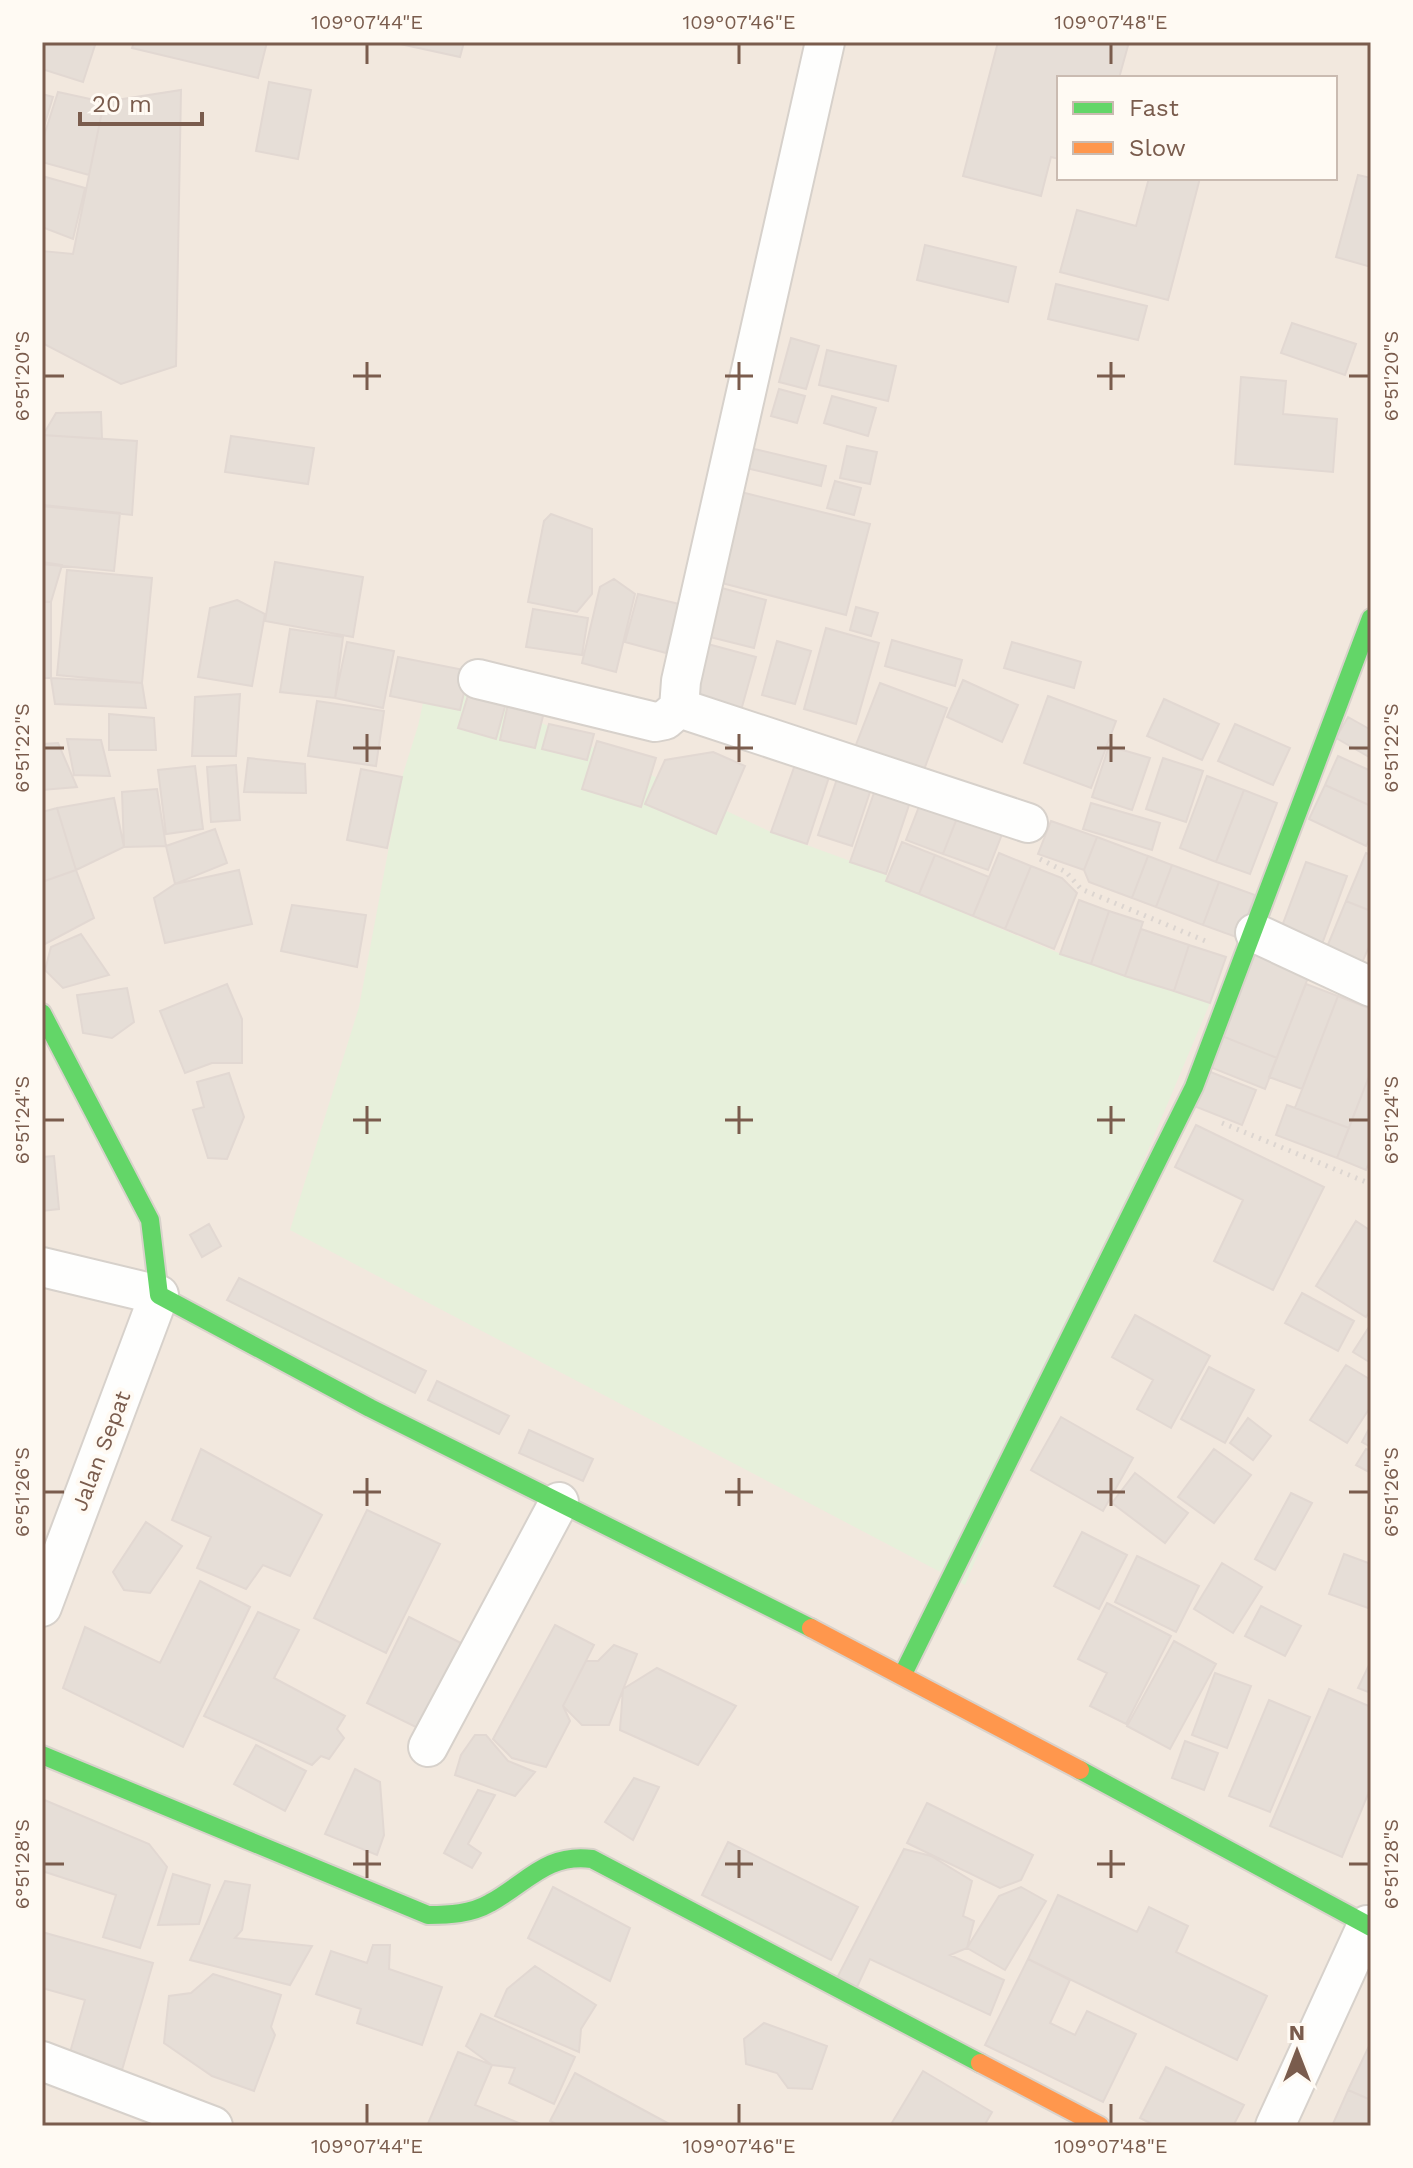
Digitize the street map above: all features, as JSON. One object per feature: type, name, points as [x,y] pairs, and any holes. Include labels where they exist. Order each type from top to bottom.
[{"type":"street","points":[[478,679],[655,722],[665,720],[679,708],[681,681],[825,42]]},
{"type":"street","points":[[903,1674],[1184,1107],[1250,945],[1371,618]]},
{"type":"street","points":[[679,708],[1028,823]]},
{"type":"street","points":[[1250,945],[1371,987]]},
{"type":"street","points":[[42,1013],[150,1220],[159,1295]]},
{"type":"street","points":[[42,1267],[159,1295],[370,1408],[903,1674],[1369,1926],[1275,2126]]},
{"type":"street","name":"Jalan Sepat","points":[[42,1607],[159,1295]]},
{"type":"street","points":[[428,1747],[559,1502]]},
{"type":"street","points":[[42,1755],[428,1915],[455,1916],[497,1900],[538,1866],[558,1857],[592,1859],[1100,2126]]},
{"type":"street","points":[[42,2061],[213,2126]]},
{"type":"path","points":[[1028,823],[1028,848],[1032,855],[1066,872],[1081,889],[1250,945]]},
{"type":"path","points":[[1184,1107],[1371,1184]]},
{"type":"shaded area","points":[[42,42],[1371,42],[1371,2126],[42,2126]]},
{"type":"green space","points":[[430,670],[771,832],[886,874],[887,881],[1061,954],[1210,1003],[965,1585],[290,1230],[359,1007],[402,777],[418,726]]},
{"type":"building","points":[[42,42],[96,42],[83,82],[42,69]]},
{"type":"building","points":[[134,42],[267,42],[258,78],[132,48]]},
{"type":"building","points":[[391,42],[464,42],[460,57]]},
{"type":"building","points":[[998,42],[1129,42],[1120,76],[1057,76],[1057,158],[1051,157],[1041,196],[963,176]]},
{"type":"building","points":[[269,82],[311,90],[298,159],[256,151]]},
{"type":"building","points":[[181,90],[176,366],[121,384],[42,343],[42,251],[73,254],[104,102]]},
{"type":"building","points":[[58,92],[104,102],[89,175],[42,162],[42,142]]},
{"type":"building","points":[[42,94],[53,97],[42,133]]},
{"type":"building","points":[[1358,175],[1371,178],[1371,267],[1336,257]]},
{"type":"building","points":[[42,176],[85,188],[73,239],[42,227]]},
{"type":"building","points":[[1148,180],[1199,180],[1168,300],[1060,272],[1077,210],[1136,226]]},
{"type":"building","points":[[925,245],[1016,267],[1008,302],[917,280]]},
{"type":"building","points":[[1056,284],[1147,306],[1138,340],[1048,319]]},
{"type":"building","points":[[1292,323],[1356,344],[1345,375],[1281,353]]},
{"type":"building","points":[[791,338],[819,346],[806,389],[779,382]]},
{"type":"building","points":[[827,350],[896,366],[888,401],[819,385]]},
{"type":"building","points":[[1241,377],[1286,381],[1283,414],[1337,419],[1333,472],[1235,464]]},
{"type":"building","points":[[779,389],[805,396],[797,423],[771,416]]},
{"type":"building","points":[[832,396],[876,408],[868,436],[824,423]]},
{"type":"building","points":[[101,412],[102,439],[43,435],[56,413]]},
{"type":"building","points":[[43,435],[137,441],[132,515],[42,506]]},
{"type":"building","points":[[231,436],[314,448],[308,484],[225,472]]},
{"type":"building","points":[[847,446],[877,452],[870,484],[840,478]]},
{"type":"building","points":[[750,448],[826,466],[821,486],[746,468]]},
{"type":"building","points":[[835,481],[861,488],[854,515],[827,508]]},
{"type":"building","points":[[741,492],[870,524],[846,615],[718,582]]},
{"type":"building","points":[[43,505],[120,513],[114,571],[42,564]]},
{"type":"building","points":[[551,514],[592,529],[592,594],[577,612],[528,602],[544,521]]},
{"type":"building","points":[[42,562],[62,565],[51,602],[42,601]]},
{"type":"building","points":[[275,562],[363,577],[353,637],[265,621]]},
{"type":"building","points":[[67,570],[152,578],[142,683],[57,675]]},
{"type":"building","points":[[614,579],[635,594],[616,672],[582,663],[600,587]]},
{"type":"building","points":[[718,587],[766,600],[754,648],[706,636]]},
{"type":"building","points":[[638,594],[679,604],[666,653],[625,642]]},
{"type":"building","points":[[237,600],[265,614],[252,686],[198,677],[210,608]]},
{"type":"building","points":[[42,602],[51,602],[51,678],[42,678]]},
{"type":"building","points":[[856,607],[878,613],[871,636],[850,630]]},
{"type":"building","points":[[533,609],[588,618],[582,655],[526,647]]},
{"type":"building","points":[[826,628],[879,643],[856,724],[804,709]]},
{"type":"building","points":[[290,629],[343,637],[335,698],[280,692]]},
{"type":"building","points":[[892,640],[962,660],[955,686],[885,666]]},
{"type":"building","points":[[777,641],[811,651],[795,704],[762,695]]},
{"type":"building","points":[[347,642],[394,651],[383,708],[335,698]]},
{"type":"building","points":[[1012,642],[1081,662],[1074,688],[1004,668]]},
{"type":"building","points":[[704,643],[756,657],[740,714],[688,699]]},
{"type":"building","points":[[398,657],[469,671],[460,710],[390,696]]},
{"type":"building","points":[[51,678],[142,683],[146,708],[55,704]]},
{"type":"building","points":[[963,680],[1018,705],[1002,742],[947,717]]},
{"type":"building","points":[[880,683],[947,708],[922,775],[854,750]]},
{"type":"building","points":[[469,692],[506,703],[496,739],[458,728]]},
{"type":"building","points":[[240,694],[236,756],[192,756],[195,697]]},
{"type":"building","points":[[1048,696],[1116,721],[1091,788],[1024,763]]},
{"type":"building","points":[[1164,699],[1219,724],[1202,760],[1147,736]]},
{"type":"building","points":[[317,701],[384,711],[376,766],[308,756]]},
{"type":"building","points":[[508,704],[544,712],[535,748],[500,740]]},
{"type":"building","points":[[109,714],[154,718],[156,750],[109,750]]},
{"type":"building","points":[[1348,717],[1371,730],[1371,758],[1336,738]]},
{"type":"building","points":[[549,724],[594,734],[587,760],[542,749]]},
{"type":"building","points":[[1235,724],[1290,748],[1273,785],[1218,761]]},
{"type":"building","points":[[67,739],[101,740],[110,776],[74,775]]},
{"type":"building","points":[[597,741],[656,758],[641,807],[582,789]]},
{"type":"building","points":[[58,743],[77,787],[42,790],[42,744]]},
{"type":"building","points":[[1109,746],[1150,758],[1132,810],[1092,797]]},
{"type":"building","points":[[713,752],[745,766],[716,834],[645,804],[665,760]]},
{"type":"building","points":[[1338,756],[1371,771],[1371,806],[1325,785]]},
{"type":"building","points":[[248,758],[305,764],[306,793],[244,792]]},
{"type":"building","points":[[1163,758],[1203,771],[1186,822],[1146,809]]},
{"type":"building","points":[[797,759],[831,771],[807,844],[771,832]]},
{"type":"building","points":[[236,765],[240,820],[211,822],[207,767]]},
{"type":"building","points":[[195,766],[203,829],[166,834],[158,770]]},
{"type":"building","points":[[361,769],[402,777],[387,848],[347,840]]},
{"type":"building","points":[[839,773],[873,783],[852,846],[818,835]]},
{"type":"building","points":[[1207,776],[1244,790],[1216,862],[1180,848]]},
{"type":"building","points":[[1325,785],[1371,806],[1371,836],[1366,846],[1309,819]]},
{"type":"building","points":[[157,789],[166,846],[124,847],[122,792]]},
{"type":"building","points":[[875,790],[910,802],[886,874],[850,862]]},
{"type":"building","points":[[1244,790],[1277,803],[1250,874],[1216,862]]},
{"type":"building","points":[[114,798],[124,847],[76,870],[57,808]]},
{"type":"building","points":[[922,799],[959,813],[943,854],[906,840]]},
{"type":"building","points":[[1091,803],[1160,823],[1152,850],[1083,829]]},
{"type":"building","points":[[57,808],[76,870],[42,882],[42,812]]},
{"type":"building","points":[[959,813],[1004,829],[988,870],[943,854]]},
{"type":"building","points":[[1051,821],[1097,837],[1084,870],[1038,854]]},
{"type":"building","points":[[215,829],[227,863],[175,884],[166,846]]},
{"type":"building","points":[[1097,837],[1148,856],[1132,898],[1089,882],[1084,870]]},
{"type":"building","points":[[902,842],[935,855],[919,894],[886,881]]},
{"type":"building","points":[[999,853],[1031,866],[1005,929],[973,916]]},
{"type":"building","points":[[1366,853],[1371,855],[1371,911],[1346,901]]},
{"type":"building","points":[[935,855],[989,877],[973,916],[919,894]]},
{"type":"building","points":[[1148,856],[1172,865],[1156,907],[1132,898]]},
{"type":"building","points":[[1306,862],[1347,876],[1322,944],[1281,929]]},
{"type":"building","points":[[1172,865],[1219,882],[1203,925],[1156,907]]},
{"type":"building","points":[[1031,866],[1062,878],[1077,893],[1054,949],[1005,929]]},
{"type":"building","points":[[76,870],[94,918],[43,945],[42,882]]},
{"type":"building","points":[[239,870],[252,924],[165,943],[154,898],[175,884]]},
{"type":"building","points":[[1219,882],[1255,895],[1239,938],[1203,925]]},
{"type":"building","points":[[1079,900],[1109,911],[1091,964],[1060,954]]},
{"type":"building","points":[[1346,901],[1371,911],[1371,942],[1362,963],[1327,947]]},
{"type":"building","points":[[292,905],[366,915],[357,967],[281,951]]},
{"type":"building","points":[[1109,911],[1143,922],[1125,976],[1091,964]]},
{"type":"building","points":[[1141,929],[1189,945],[1174,991],[1125,976]]},
{"type":"building","points":[[81,934],[109,975],[63,988],[45,970],[51,947]]},
{"type":"building","points":[[1189,945],[1226,957],[1210,1003],[1174,991]]},
{"type":"building","points":[[1254,954],[1309,975],[1277,1058],[1222,1036]]},
{"type":"building","points":[[227,984],[242,1019],[242,1063],[212,1063],[185,1073],[160,1011]]},
{"type":"building","points":[[1306,984],[1338,996],[1302,1089],[1269,1077]]},
{"type":"building","points":[[127,988],[134,1022],[112,1038],[83,1033],[77,995]]},
{"type":"building","points":[[1338,996],[1371,1009],[1371,1071],[1349,1128],[1295,1108]]},
{"type":"building","points":[[1222,1036],[1277,1058],[1265,1089],[1210,1067]]},
{"type":"building","points":[[1208,1071],[1256,1090],[1242,1125],[1194,1106]]},
{"type":"building","points":[[1371,1071],[1371,1158],[1366,1170],[1337,1158]]},
{"type":"building","points":[[229,1073],[244,1117],[227,1159],[208,1158],[193,1110],[204,1107],[197,1082]]},
{"type":"building","points":[[1287,1105],[1349,1128],[1337,1158],[1276,1135]]},
{"type":"building","points":[[1196,1125],[1324,1187],[1273,1290],[1214,1261],[1243,1200],[1175,1167]]},
{"type":"building","points":[[54,1156],[59,1209],[42,1211],[42,1157]]},
{"type":"building","points":[[1356,1221],[1371,1231],[1371,1309],[1366,1317],[1316,1286]]},
{"type":"building","points":[[209,1224],[221,1246],[202,1257],[190,1235]]},
{"type":"building","points":[[239,1278],[426,1371],[415,1393],[227,1300]]},
{"type":"building","points":[[1302,1293],[1354,1321],[1338,1351],[1285,1323]]},
{"type":"building","points":[[1135,1315],[1210,1356],[1171,1428],[1137,1409],[1153,1380],[1112,1357]]},
{"type":"building","points":[[1371,1324],[1371,1363],[1353,1352]]},
{"type":"building","points":[[1346,1365],[1371,1380],[1371,1406],[1347,1443],[1310,1420]]},
{"type":"building","points":[[1209,1367],[1254,1390],[1225,1443],[1181,1419]]},
{"type":"building","points":[[437,1381],[509,1416],[499,1434],[428,1400]]},
{"type":"building","points":[[1061,1417],[1133,1458],[1103,1511],[1031,1470]]},
{"type":"building","points":[[1248,1418],[1271,1436],[1253,1460],[1230,1443]]},
{"type":"building","points":[[1371,1425],[1371,1447],[1362,1442]]},
{"type":"building","points":[[529,1430],[593,1459],[583,1481],[519,1453]]},
{"type":"building","points":[[201,1449],[322,1515],[290,1576],[263,1565],[246,1589],[197,1568],[211,1537],[172,1520]]},
{"type":"building","points":[[1214,1449],[1251,1475],[1214,1523],[1178,1497]]},
{"type":"building","points":[[1366,1449],[1371,1451],[1371,1473],[1356,1465]]},
{"type":"building","points":[[1135,1473],[1188,1513],[1165,1543],[1112,1503]]},
{"type":"building","points":[[1291,1493],[1312,1503],[1275,1570],[1255,1559]]},
{"type":"building","points":[[367,1510],[440,1544],[386,1653],[314,1618]]},
{"type":"building","points":[[146,1522],[182,1546],[150,1593],[124,1590],[113,1572]]},
{"type":"building","points":[[1082,1532],[1127,1555],[1099,1609],[1054,1586]]},
{"type":"building","points":[[1344,1554],[1371,1564],[1371,1609],[1329,1594]]},
{"type":"building","points":[[1137,1556],[1199,1586],[1176,1632],[1115,1602]]},
{"type":"building","points":[[1222,1563],[1262,1587],[1233,1633],[1194,1609]]},
{"type":"building","points":[[200,1581],[250,1607],[183,1747],[63,1688],[85,1627],[160,1663]]},
{"type":"building","points":[[1107,1603],[1171,1636],[1126,1724],[1090,1706],[1107,1673],[1078,1659]]},
{"type":"building","points":[[1261,1606],[1301,1626],[1285,1656],[1245,1636]]},
{"type":"building","points":[[258,1612],[299,1630],[274,1678],[345,1716],[337,1729],[344,1738],[329,1759],[321,1756],[312,1765],[204,1716]]},
{"type":"building","points":[[409,1617],[471,1648],[428,1733],[367,1703]]},
{"type":"building","points":[[555,1625],[594,1645],[563,1706],[570,1721],[546,1767],[512,1758],[493,1739]]},
{"type":"building","points":[[1174,1641],[1216,1664],[1170,1749],[1127,1726]]},
{"type":"building","points":[[614,1645],[637,1654],[609,1725],[582,1725],[563,1706],[586,1661],[598,1661]]},
{"type":"building","points":[[1371,1661],[1371,1693],[1358,1688]]},
{"type":"building","points":[[657,1668],[736,1706],[698,1765],[620,1730],[623,1689]]},
{"type":"building","points":[[1215,1673],[1251,1686],[1227,1748],[1192,1735]]},
{"type":"building","points":[[1329,1689],[1371,1707],[1371,1787],[1342,1857],[1270,1826]]},
{"type":"building","points":[[1269,1700],[1310,1717],[1270,1812],[1229,1796]]},
{"type":"building","points":[[475,1735],[486,1735],[508,1761],[535,1772],[515,1796],[455,1775],[461,1755]]},
{"type":"building","points":[[1185,1741],[1218,1753],[1204,1790],[1172,1778]]},
{"type":"building","points":[[256,1745],[306,1771],[285,1811],[234,1784]]},
{"type":"building","points":[[355,1769],[380,1782],[384,1835],[377,1855],[325,1834]]},
{"type":"building","points":[[634,1778],[659,1787],[633,1840],[605,1822]]},
{"type":"building","points":[[478,1790],[495,1795],[468,1844],[481,1853],[472,1868],[444,1853]]},
{"type":"building","points":[[42,1799],[149,1844],[167,1867],[140,1948],[103,1937],[116,1895],[42,1871]]},
{"type":"building","points":[[927,1803],[1033,1855],[1021,1880],[1000,1888],[907,1843]]},
{"type":"building","points":[[728,1842],[858,1907],[831,1960],[702,1895]]},
{"type":"building","points":[[904,1849],[931,1856],[972,1881],[963,1916],[974,1921],[967,1948],[950,1955],[1004,1980],[990,2015],[870,1959],[857,1987],[837,1978]]},
{"type":"building","points":[[173,1874],[210,1885],[199,1924],[158,1925]]},
{"type":"building","points":[[225,1881],[250,1885],[242,1930],[235,1938],[312,1946],[290,1985],[190,1960]]},
{"type":"building","points":[[553,1887],[630,1928],[610,1981],[528,1938]]},
{"type":"building","points":[[1021,1887],[1046,1901],[1005,1970],[967,1948],[999,1896]]},
{"type":"building","points":[[1058,1895],[1137,1932],[1149,1907],[1188,1926],[1176,1952],[1267,1996],[1237,2060],[1028,1959]]},
{"type":"building","points":[[42,1932],[153,1963],[122,2070],[69,2056],[85,2000],[42,1988]]},
{"type":"building","points":[[373,1945],[390,1945],[389,1969],[442,1987],[422,2045],[357,2023],[361,2009],[316,1994],[331,1951],[367,1963]]},
{"type":"building","points":[[1028,1959],[1070,1980],[1050,2023],[1075,2035],[1087,2011],[1136,2034],[1103,2102],[985,2045]]},
{"type":"building","points":[[535,1966],[596,2005],[581,2029],[579,2052],[495,2016],[507,1989]]},
{"type":"building","points":[[213,1974],[281,1995],[271,2027],[275,2035],[254,2091],[212,2076],[164,2043],[169,1996],[191,1993]]},
{"type":"building","points":[[481,2014],[575,2057],[554,2104],[509,2083],[515,2068],[492,2065],[466,2046]]},
{"type":"building","points":[[764,2023],[827,2046],[812,2089],[788,2088],[777,2073],[746,2064],[744,2039]]},
{"type":"building","points":[[1371,2042],[1371,2100],[1348,2090]]},
{"type":"building","points":[[458,2052],[492,2065],[475,2105],[526,2126],[427,2126]]},
{"type":"building","points":[[1166,2067],[1244,2105],[1233,2126],[1156,2126],[1140,2118]]},
{"type":"building","points":[[923,2071],[992,2112],[984,2126],[890,2126]]},
{"type":"building","points":[[575,2073],[673,2126],[560,2126],[550,2121]]},
{"type":"building","points":[[1348,2090],[1371,2100],[1371,2126],[1332,2126]]},
{"type":"traffic: fast","points":[[903,1674],[1194,1087],[1371,618]]},
{"type":"traffic: fast","points":[[42,1013],[150,1220],[159,1295],[370,1408],[811,1628]]},
{"type":"traffic: fast","points":[[42,1755],[428,1915],[475,1910],[549,1865],[576,1858],[592,1859],[980,2063]]},
{"type":"traffic: fast","points":[[1080,1770],[1371,1927]]},
{"type":"traffic: slow","points":[[811,1628],[1080,1770]]},
{"type":"traffic: slow","points":[[980,2063],[1100,2126]]}]
